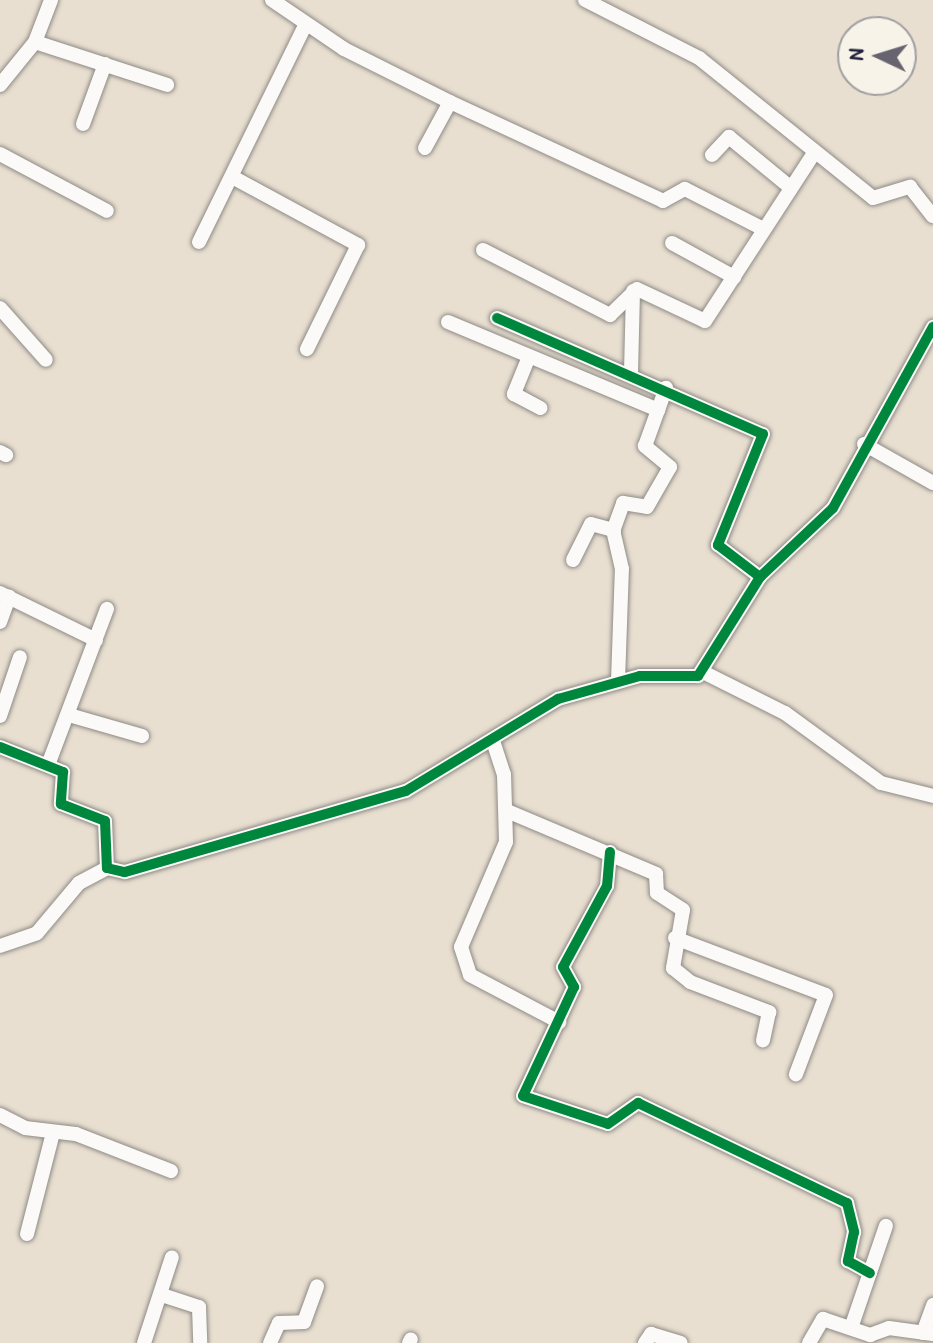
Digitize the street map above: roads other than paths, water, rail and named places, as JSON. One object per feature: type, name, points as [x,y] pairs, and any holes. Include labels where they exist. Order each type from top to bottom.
[{"type":"street","points":[[0,85],[35,42],[51,0]]},
{"type":"street","points":[[272,0],[305,26],[450,102],[663,201],[685,189],[763,229]]},
{"type":"street","points":[[585,0],[699,58],[873,198],[910,187],[933,216]]},
{"type":"street","points":[[199,242],[236,179],[305,26]]},
{"type":"street","points":[[35,42],[167,85]]},
{"type":"street","points":[[83,124],[105,64]]},
{"type":"street","points":[[425,148],[450,102]]},
{"type":"street","points":[[712,155],[729,137],[791,188]]},
{"type":"street","points":[[633,291],[705,321],[814,153]]},
{"type":"street","points":[[0,154],[107,211]]},
{"type":"street","points":[[236,179],[358,245],[307,349]]},
{"type":"street","points":[[672,243],[734,277]]},
{"type":"street","points":[[483,250],[610,315],[633,291]]},
{"type":"street","points":[[631,373],[633,291]]},
{"type":"street","points":[[0,308],[46,360]]},
{"type":"street","points":[[497,318],[666,388],[765,438],[718,545],[760,577]]},
{"type":"street","points":[[448,322],[528,359],[658,410]]},
{"type":"street","points":[[703,672],[760,577],[824,522],[864,444],[932,333]]},
{"type":"street","points":[[528,359],[514,394],[540,408]]},
{"type":"street","points":[[618,681],[622,569],[614,530],[623,503],[647,507],[668,472],[668,461],[645,446],[666,388]]},
{"type":"street","points":[[864,444],[933,483]]},
{"type":"street","points":[[573,560],[591,524],[614,530]]},
{"type":"street","points":[[0,622],[4,595],[96,640]]},
{"type":"street","points":[[48,765],[107,609]]},
{"type":"street","points":[[0,716],[20,657]]},
{"type":"street","points":[[0,946],[37,933],[79,883],[107,868],[125,872],[406,791],[558,699],[618,681],[703,672],[785,713],[881,783],[933,796]]},
{"type":"street","points":[[69,715],[142,736]]},
{"type":"street","points":[[493,741],[507,811],[501,857],[461,944],[467,972],[559,1022]]},
{"type":"street","points":[[0,747],[63,772],[61,804],[108,825],[107,868]]},
{"type":"street","points":[[507,811],[656,874],[657,893],[682,907],[671,962],[678,975],[769,1012],[763,1040]]},
{"type":"street","points":[[610,852],[607,886],[563,967],[575,981],[523,1096],[608,1124],[638,1103],[847,1203],[854,1229],[848,1261],[870,1273]]},
{"type":"street","points":[[675,938],[826,995],[796,1074]]},
{"type":"street","points":[[0,1115],[53,1133],[76,1134],[171,1171]]},
{"type":"street","points":[[27,1234],[53,1133]]},
{"type":"street","points":[[851,1328],[886,1226]]},
{"type":"street","points":[[144,1343],[172,1257]]},
{"type":"street","points":[[270,1343],[279,1323],[304,1322],[317,1286]]},
{"type":"street","points":[[162,1295],[199,1307],[200,1343]]},
{"type":"street","points":[[809,1343],[820,1320],[851,1328],[928,1333],[933,1305]]},
{"type":"street","points":[[645,1343],[651,1334],[681,1343]]}]
